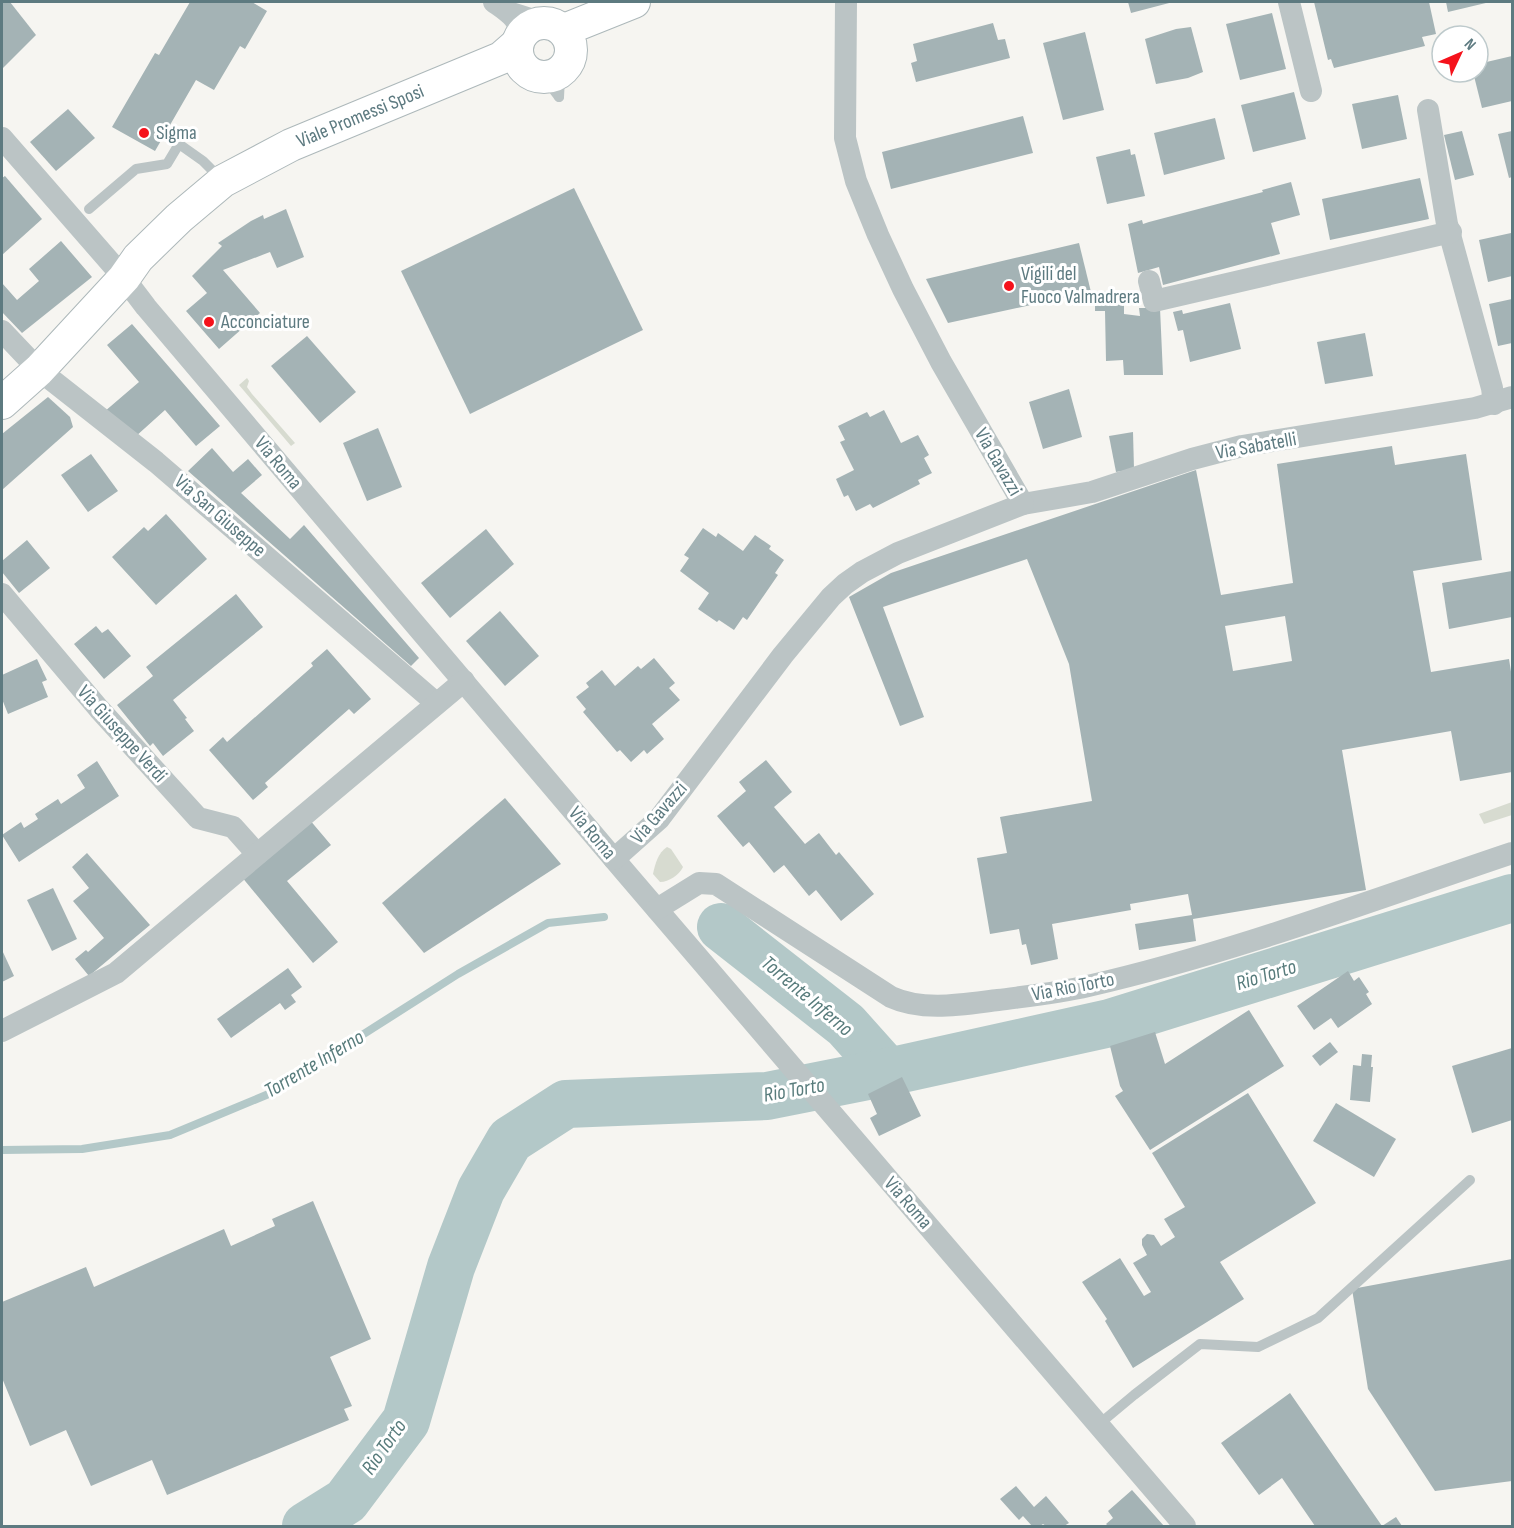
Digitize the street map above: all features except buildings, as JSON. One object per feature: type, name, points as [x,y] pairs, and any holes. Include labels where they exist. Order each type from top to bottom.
[{"type":"main road","name":"Viale Promessi Sposi","points":[[2,403],[39,370],[124,278],[138,258],[179,218],[223,181],[300,141],[634,2]]},
{"type":"street","name":"Via Gavazzi","points":[[614,859],[659,819],[750,698],[814,618],[845,584],[898,553],[1023,504],[941,362],[903,289],[856,181],[845,138],[846,2]]},
{"type":"street","points":[[1289,2],[1311,91]]},
{"type":"street","name":"Via Sabatelli","points":[[1023,504],[1092,492],[1192,459],[1242,446],[1422,418],[1503,400],[1492,388],[1450,232],[1428,110]]},
{"type":"street","name":"Via Roma","points":[[2,138],[124,278],[146,307],[614,859],[1185,1527]]},
{"type":"street","points":[[1149,280],[1154,301],[1450,232]]},
{"type":"street","name":"Via San Giuseppe","points":[[2,331],[39,370],[156,462],[436,704]]},
{"type":"street","name":"Via Giuseppe Verdi","points":[[2,594],[99,710],[198,818],[233,827],[257,854]]},
{"type":"street","points":[[2,1031],[116,973],[464,681]]},
{"type":"street","name":"Via Rio Torto","points":[[657,909],[699,883],[716,884],[883,993],[908,1004],[947,1005],[1065,990],[1150,970],[1223,950],[1512,853]]},
{"type":"lane","points":[[89,209],[136,169],[168,164],[179,144],[203,161],[223,181]]},
{"type":"lane","points":[[1098,1425],[1200,1344],[1258,1347],[1317,1318],[1470,1180]]},
{"type":"shaded area","points":[[247,378],[249,381],[247,387],[252,394],[295,443],[291,446],[239,385]]},
{"type":"shaded area","points":[[1512,802],[1512,815],[1484,824],[1479,814]]},
{"type":"shaded area","points":[[667,847],[671,849],[683,867],[673,878],[660,882],[653,874],[659,856]]},
{"type":"waterway","name":"Rio Torto","points":[[306,1526],[346,1501],[406,1421],[451,1267],[481,1190],[510,1140],[566,1104],[767,1096],[888,1072],[1110,1023],[1512,898]]},
{"type":"waterway","name":"Torrente Inferno","points":[[2,1150],[82,1149],[170,1135],[271,1093],[458,974],[548,923],[604,917]]},
{"type":"waterway","name":"Torrente Inferno","points":[[721,927],[846,1025],[888,1072]]},
{"type":"place","name":"Sigma","points":[[144,133]]},
{"type":"place","name":"Vigili del Fuoco Valmadrera","points":[[1009,286]]},
{"type":"place","name":"Acconciature","points":[[209,322]]}]
